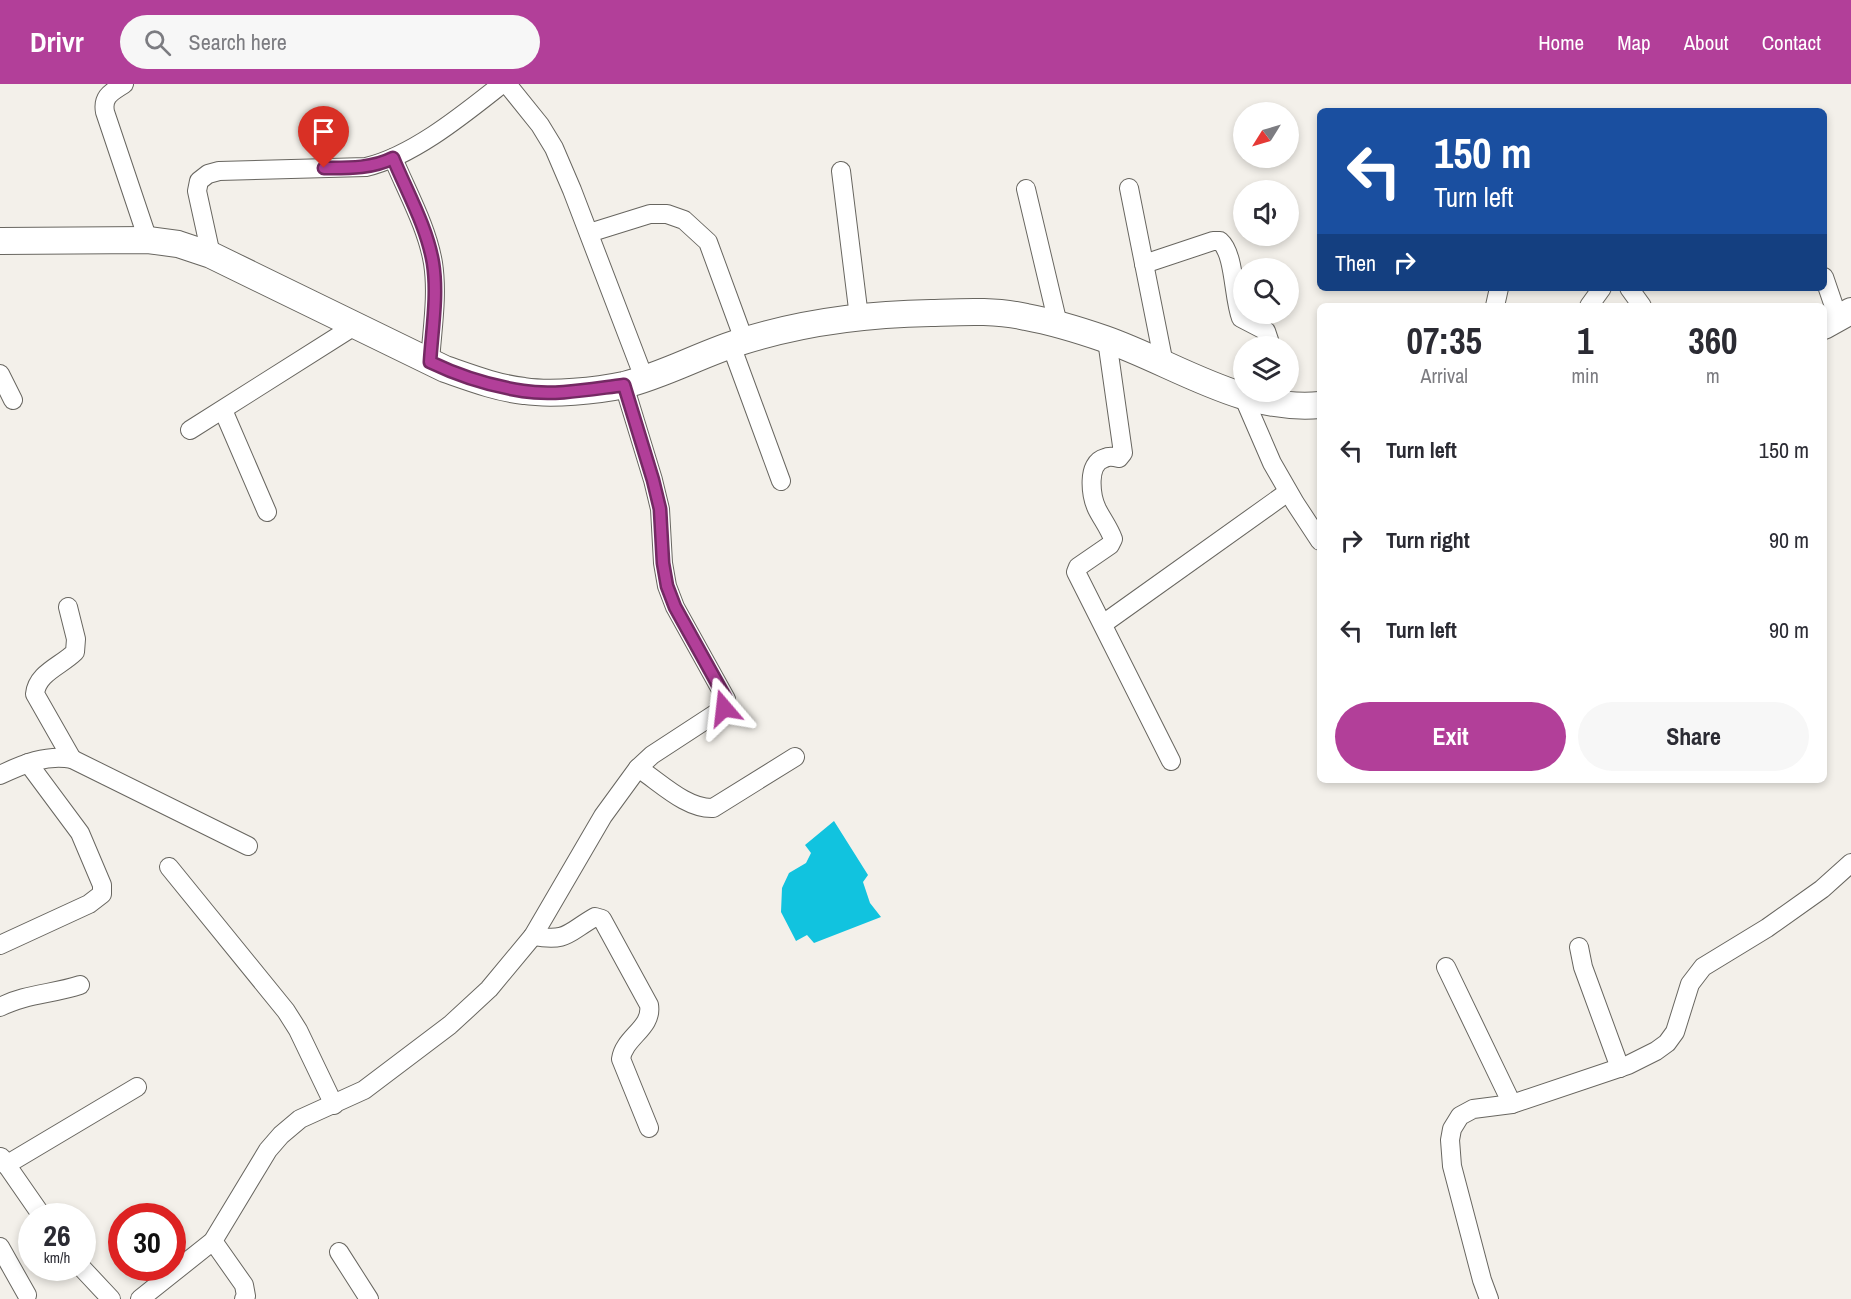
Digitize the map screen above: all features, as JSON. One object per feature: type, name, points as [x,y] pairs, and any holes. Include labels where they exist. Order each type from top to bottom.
[{"type":"street","points":[[124,84],[106,96],[103,103],[148,240]]},
{"type":"street","points":[[211,255],[197,191],[199,181],[208,174],[219,171],[366,167],[383,163],[406,152],[463,114],[502,84]]},
{"type":"street","points":[[140,1299],[213,1241],[268,1150],[280,1135],[300,1119],[364,1090],[450,1025],[489,989],[532,936],[603,816],[638,768],[652,755],[724,708],[726,699],[675,607],[667,586],[663,563],[660,509],[634,381],[589,233],[554,148],[540,124],[507,84]]},
{"type":"street","points":[[393,158],[425,234],[433,262],[430,362]]},
{"type":"street","points":[[841,171],[859,317]]},
{"type":"street","points":[[1129,188],[1164,364]]},
{"type":"street","points":[[1026,189],[1058,324]]},
{"type":"street","points":[[589,233],[650,214],[667,214],[684,220],[708,242],[781,481]]},
{"type":"street","points":[[0,241],[148,240],[178,244],[211,255],[430,362],[480,381],[524,391],[576,391],[634,381],[738,343],[801,325],[887,314],[983,312],[1025,316],[1058,324],[1233,388]]},
{"type":"street","points":[[1144,264],[1213,241],[1220,241],[1226,246],[1229,255],[1241,318],[1266,331],[1268,336]]},
{"type":"street","points":[[1827,287],[1838,319]]},
{"type":"street","points":[[190,430],[356,325]]},
{"type":"street","points":[[1107,340],[1124,453],[1119,458],[1104,458],[1097,462],[1092,481],[1092,494],[1113,539],[1110,545],[1078,567],[1077,572],[1171,760]]},
{"type":"street","points":[[0,374],[13,400]]},
{"type":"street","points":[[1258,402],[1272,463],[1317,537]]},
{"type":"street","points":[[1285,402],[1303,406],[1317,405]]},
{"type":"street","points":[[223,410],[267,512]]},
{"type":"street","points":[[1103,624],[1288,492]]},
{"type":"street","points":[[68,607],[76,639],[75,652],[40,679],[36,685],[35,694],[72,759]]},
{"type":"street","points":[[0,775],[28,763],[58,756],[72,759],[248,846]]},
{"type":"street","points":[[638,768],[689,803],[702,808],[713,808],[795,757]]},
{"type":"street","points":[[0,945],[89,904],[102,894],[102,885],[80,833],[28,763]]},
{"type":"street","points":[[1490,1299],[1482,1280],[1454,1177],[1450,1140],[1452,1129],[1460,1116],[1473,1109],[1512,1104],[1620,1068],[1656,1051],[1675,1032],[1690,984],[1703,967],[1767,928],[1822,889],[1851,863]]},
{"type":"street","points":[[169,867],[286,1011],[298,1030],[334,1105]]},
{"type":"street","points":[[532,936],[558,939],[570,935],[595,917],[602,919],[649,1005],[650,1013],[647,1022],[622,1050],[621,1059],[649,1128]]},
{"type":"street","points":[[1579,947],[1583,966],[1620,1068]]},
{"type":"street","points":[[1446,967],[1512,1104]]},
{"type":"street","points":[[0,1007],[16,999],[57,992],[80,985]]},
{"type":"street","points":[[33,1203],[3,1161],[136,1087]]},
{"type":"street","points":[[213,1241],[244,1285],[246,1296],[244,1299]]},
{"type":"street","points":[[0,1247],[27,1295]]},
{"type":"street","points":[[339,1252],[369,1299]]},
{"type":"street","points":[[94,1281],[111,1299]]},
{"type":"water","points":[[834,821],[868,875],[863,882],[870,903],[881,917],[814,943],[807,935],[796,941],[781,912],[782,888],[789,873],[806,863],[811,853],[805,845]]},
{"type":"route","points":[[324,168],[366,167],[393,158],[425,234],[433,262],[430,362],[480,381],[524,391],[576,391],[624,385],[660,509],[663,563],[667,586],[675,607],[726,699],[724,708]]}]
